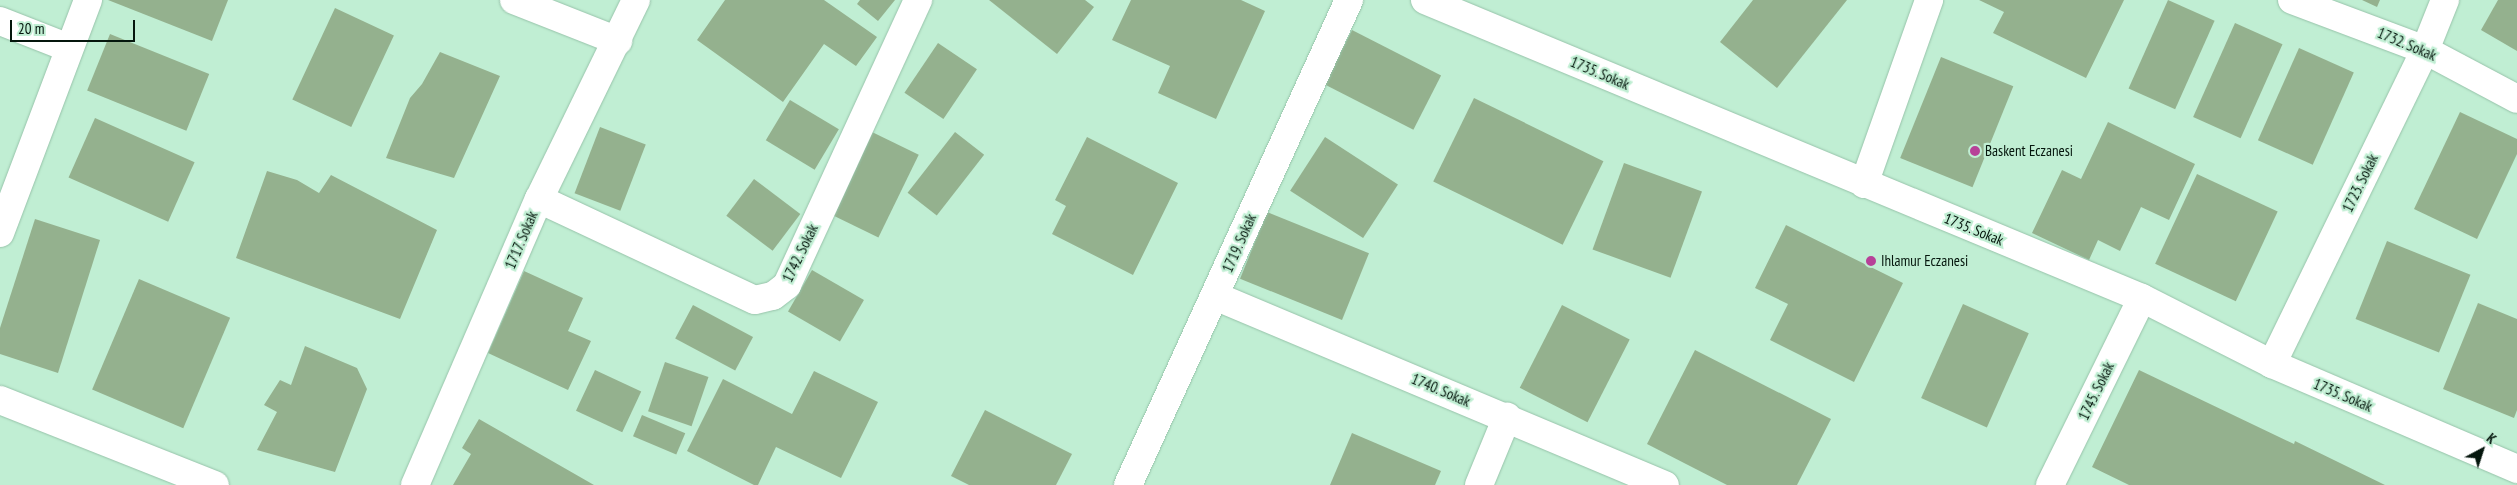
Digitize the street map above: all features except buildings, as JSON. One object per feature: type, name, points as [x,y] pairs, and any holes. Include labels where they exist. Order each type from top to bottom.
[{"type":"street","points":[[0,234],[88,0]]},
{"type":"street","points":[[514,0],[618,41]]},
{"type":"street","name":"1717. Sokak","points":[[415,485],[539,198],[618,41],[636,0]]},
{"type":"street","name":"1742. Sokak","points":[[539,198],[755,300],[773,296],[787,286],[918,0]]},
{"type":"street","name":"1719. Sokak","points":[[1128,485],[1349,0]]},
{"type":"street","name":"1735. Sokak","points":[[1425,0],[2142,298],[2272,364],[2517,469]]},
{"type":"street","points":[[1864,184],[1929,0]]},
{"type":"street","name":"1732. Sokak","points":[[2292,0],[2424,50],[2517,99]]},
{"type":"street","name":"1723. Sokak","points":[[2272,364],[2424,50],[2445,0]]},
{"type":"street","points":[[0,21],[69,48]]},
{"type":"street","name":"1740. Sokak","points":[[1215,296],[1665,485]]},
{"type":"street","name":"1745. Sokak","points":[[2050,485],[2142,298]]},
{"type":"street","points":[[0,400],[214,485]]},
{"type":"street","points":[[1479,485],[1506,417]]},
{"type":"place","name":"Baskent Eczanesi","points":[[1975,151]]},
{"type":"place","name":"Ihlamur Eczanesi","points":[[1871,261]]}]
